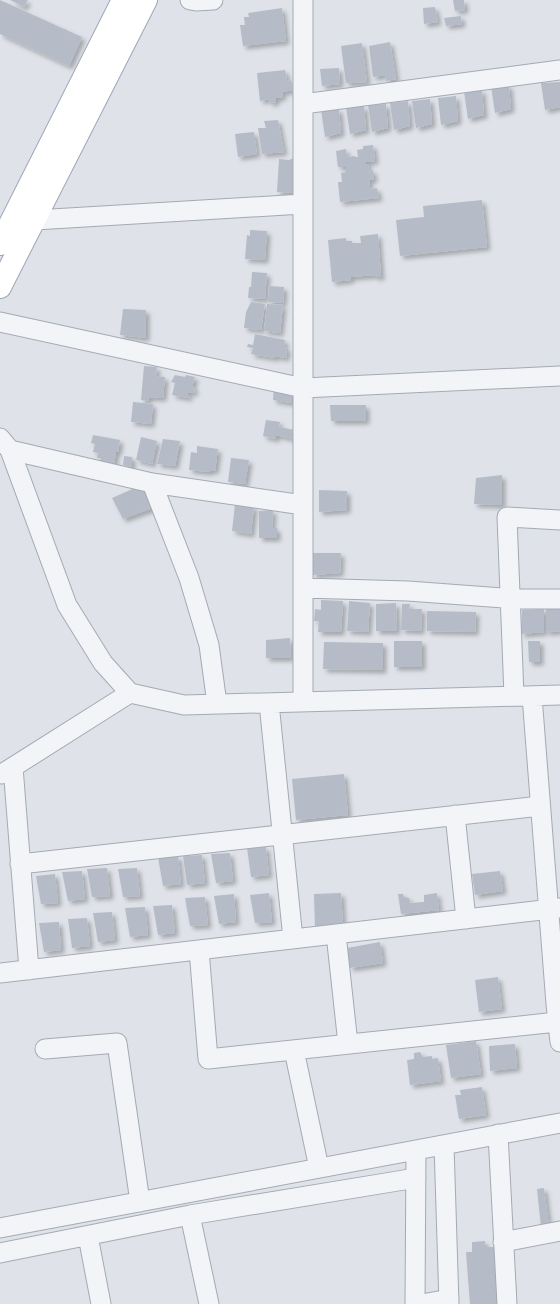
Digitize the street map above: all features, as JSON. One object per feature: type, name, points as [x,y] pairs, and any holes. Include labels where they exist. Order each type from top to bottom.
[{"type":"main road","points":[[0,244],[123,0]]},
{"type":"main road","points":[[0,287],[146,0]]},
{"type":"street","points":[[190,0],[213,0]]},
{"type":"street","points":[[303,0],[303,702]]},
{"type":"street","points":[[303,104],[560,70]]},
{"type":"street","points":[[34,220],[303,204]]},
{"type":"street","points":[[0,322],[303,388],[560,376]]},
{"type":"street","points":[[5,444],[152,483],[303,505]]},
{"type":"street","points":[[5,444],[25,488],[42,539],[67,605],[103,663],[130,693],[184,705],[560,695]]},
{"type":"street","points":[[152,483],[189,578],[210,645],[217,704]]},
{"type":"street","points":[[560,520],[507,517],[510,598],[554,909],[557,1022],[560,1042]]},
{"type":"street","points":[[303,588],[560,599]]},
{"type":"street","points":[[29,970],[20,864],[6,771],[130,693]]},
{"type":"street","points":[[269,702],[293,939]]},
{"type":"street","points":[[20,864],[540,806]]},
{"type":"street","points":[[455,815],[466,919]]},
{"type":"street","points":[[0,974],[554,909]]},
{"type":"street","points":[[336,934],[348,1044]]},
{"type":"street","points":[[199,950],[208,1059],[557,1022]]},
{"type":"street","points":[[45,1049],[117,1043],[140,1202]]},
{"type":"street","points":[[294,1050],[319,1168]]},
{"type":"street","points":[[0,1228],[560,1123]]},
{"type":"street","points":[[498,1134],[507,1304]]},
{"type":"street","points":[[422,1304],[449,1301],[444,1145]]},
{"type":"street","points":[[415,1304],[416,1150]]},
{"type":"street","points":[[0,1253],[190,1216],[416,1178]]},
{"type":"street","points":[[190,1216],[210,1304]]},
{"type":"street","points":[[503,1242],[560,1231]]},
{"type":"street","points":[[88,1236],[101,1304]]},
{"type":"building","points":[[0,0],[82,37],[69,66],[0,34]]},
{"type":"building","points":[[10,0],[28,0],[24,7]]},
{"type":"building","points":[[453,0],[464,0],[465,10],[455,11]]},
{"type":"building","points":[[435,7],[438,22],[424,24],[423,8]]},
{"type":"building","points":[[282,8],[286,41],[243,46],[240,25],[245,25],[244,17],[249,17],[248,13]]},
{"type":"building","points":[[461,16],[462,24],[446,26],[444,18]]},
{"type":"building","points":[[390,42],[396,79],[386,81],[385,75],[373,77],[369,46]]},
{"type":"building","points":[[362,43],[367,82],[346,83],[341,46]]},
{"type":"building","points":[[339,68],[340,84],[322,86],[320,69]]},
{"type":"building","points":[[285,70],[287,81],[291,80],[293,90],[282,92],[283,97],[276,98],[276,102],[270,103],[269,99],[260,101],[257,73]]},
{"type":"building","points":[[560,82],[560,107],[545,110],[541,83]]},
{"type":"building","points":[[509,85],[511,109],[495,113],[491,86]]},
{"type":"building","points":[[482,90],[484,115],[468,119],[464,92]]},
{"type":"building","points":[[456,96],[458,121],[441,125],[438,98]]},
{"type":"building","points":[[430,99],[432,124],[416,128],[412,101]]},
{"type":"building","points":[[408,101],[410,126],[394,130],[390,103]]},
{"type":"building","points":[[386,104],[388,128],[372,132],[368,105]]},
{"type":"building","points":[[364,106],[366,130],[350,134],[346,108]]},
{"type":"building","points":[[339,109],[341,133],[325,137],[321,110]]},
{"type":"building","points":[[278,120],[284,152],[262,154],[258,128],[266,128],[264,121]]},
{"type":"building","points":[[254,132],[257,154],[238,157],[235,134]]},
{"type":"building","points":[[373,145],[375,161],[366,162],[366,164],[368,164],[369,171],[373,170],[374,179],[369,180],[370,189],[377,188],[379,198],[340,202],[338,182],[342,182],[341,173],[346,172],[346,167],[338,167],[336,151],[346,149],[347,157],[358,157],[357,150],[363,149],[363,146]]},
{"type":"building","points":[[296,157],[294,193],[277,192],[279,159],[289,160]]},
{"type":"building","points":[[482,200],[487,247],[400,256],[396,220],[424,217],[423,206]]},
{"type":"building","points":[[250,230],[267,231],[265,260],[245,259],[247,235],[250,236]]},
{"type":"building","points":[[378,234],[381,277],[375,277],[375,275],[350,277],[351,280],[332,282],[328,240],[346,238],[346,241],[352,241],[352,243],[361,243],[360,236]]},
{"type":"building","points":[[252,272],[267,273],[265,299],[248,298],[249,287],[251,287]]},
{"type":"building","points":[[269,286],[284,287],[283,303],[268,302]]},
{"type":"building","points":[[251,302],[265,304],[261,330],[244,328],[246,312]]},
{"type":"building","points":[[267,304],[283,305],[280,333],[264,331]]},
{"type":"building","points":[[123,309],[146,310],[146,338],[120,335]]},
{"type":"building","points":[[255,334],[285,340],[284,347],[287,348],[286,358],[275,356],[275,358],[251,354],[253,348],[247,347],[248,344],[253,345]]},
{"type":"building","points":[[144,366],[157,367],[156,376],[165,377],[163,398],[149,397],[148,401],[141,400]]},
{"type":"building","points":[[175,375],[195,377],[192,387],[195,388],[194,393],[188,392],[187,395],[190,395],[189,398],[172,395],[175,383],[171,382]]},
{"type":"building","points":[[274,387],[292,390],[292,403],[273,400]]},
{"type":"building","points":[[133,402],[153,404],[151,424],[131,422]]},
{"type":"building","points":[[330,405],[366,405],[366,421],[331,421]]},
{"type":"building","points":[[266,420],[280,422],[279,427],[295,430],[294,439],[276,435],[276,439],[263,436]]},
{"type":"building","points":[[93,435],[120,440],[114,465],[100,462],[101,458],[97,458],[98,453],[93,452],[95,444],[91,443]]},
{"type":"building","points":[[141,437],[157,441],[152,464],[136,460]]},
{"type":"building","points":[[163,439],[180,441],[175,466],[157,464]]},
{"type":"building","points":[[197,446],[218,449],[215,471],[211,470],[209,472],[189,470],[191,452],[197,453]]},
{"type":"building","points":[[124,456],[132,457],[132,467],[123,465]]},
{"type":"building","points":[[231,458],[249,460],[245,484],[228,482]]},
{"type":"building","points":[[502,475],[502,505],[474,504],[476,478]]},
{"type":"building","points":[[146,483],[158,506],[123,519],[112,498]]},
{"type":"building","points":[[319,490],[347,491],[347,510],[319,512]]},
{"type":"building","points":[[235,504],[254,506],[251,534],[232,531]]},
{"type":"building","points":[[273,510],[272,528],[277,528],[277,538],[259,538],[259,511]]},
{"type":"building","points":[[312,553],[341,553],[340,573],[313,575]]},
{"type":"building","points":[[321,600],[343,601],[341,632],[318,632],[319,621],[314,621],[315,609],[321,610]]},
{"type":"building","points":[[349,601],[370,603],[368,632],[347,631]]},
{"type":"building","points":[[396,603],[397,631],[376,631],[376,604]]},
{"type":"building","points":[[402,604],[410,604],[409,609],[422,609],[421,631],[401,630]]},
{"type":"building","points":[[560,608],[560,631],[546,632],[546,609]]},
{"type":"building","points":[[544,609],[544,632],[521,634],[522,610]]},
{"type":"building","points":[[427,611],[476,612],[475,632],[427,631]]},
{"type":"building","points":[[290,638],[291,658],[266,658],[266,640]]},
{"type":"building","points":[[394,641],[422,641],[422,667],[394,667]]},
{"type":"building","points":[[528,641],[540,641],[540,662],[529,662]]},
{"type":"building","points":[[324,642],[383,643],[383,670],[323,669]]},
{"type":"building","points":[[344,774],[348,815],[296,820],[292,779]]},
{"type":"building","points":[[266,847],[269,875],[251,877],[247,848]]},
{"type":"building","points":[[230,853],[233,881],[216,883],[211,854]]},
{"type":"building","points":[[202,855],[205,883],[187,885],[183,856]]},
{"type":"building","points":[[178,856],[181,884],[163,886],[158,857]]},
{"type":"building","points":[[107,868],[110,896],[92,897],[87,869]]},
{"type":"building","points":[[137,868],[140,896],[123,897],[118,869]]},
{"type":"building","points":[[82,871],[85,899],[68,901],[62,872]]},
{"type":"building","points":[[500,871],[503,891],[475,895],[472,874]]},
{"type":"building","points":[[55,874],[58,903],[41,904],[36,876]]},
{"type":"building","points":[[269,893],[272,922],[255,923],[250,895]]},
{"type":"building","points":[[341,893],[343,926],[315,928],[314,894]]},
{"type":"building","points":[[437,893],[439,910],[401,914],[398,894],[403,894],[404,897],[409,898],[409,903],[424,902],[424,895]]},
{"type":"building","points":[[234,894],[236,922],[219,924],[214,896]]},
{"type":"building","points":[[205,897],[208,925],[190,926],[185,898]]},
{"type":"building","points":[[172,905],[175,933],[158,935],[153,906]]},
{"type":"building","points":[[145,907],[148,935],[130,937],[125,908]]},
{"type":"building","points":[[112,912],[115,940],[98,942],[93,913]]},
{"type":"building","points":[[87,918],[90,946],[72,948],[68,919]]},
{"type":"building","points":[[59,922],[61,950],[44,952],[39,923]]},
{"type":"building","points":[[380,942],[383,963],[350,968],[347,948]]},
{"type":"building","points":[[498,977],[502,1009],[479,1012],[475,980]]},
{"type":"building","points":[[476,1041],[481,1074],[451,1078],[446,1045]]},
{"type":"building","points":[[515,1044],[517,1068],[490,1071],[489,1046]]},
{"type":"building","points":[[420,1052],[423,1057],[432,1056],[432,1059],[438,1058],[441,1081],[410,1085],[407,1060],[414,1059],[414,1053]]},
{"type":"building","points":[[482,1087],[486,1115],[459,1119],[455,1095],[461,1095],[460,1090]]},
{"type":"building","points":[[544,1188],[549,1226],[541,1227],[537,1189]]},
{"type":"building","points":[[485,1241],[485,1247],[495,1247],[499,1304],[470,1304],[466,1252],[472,1252],[472,1242]]}]
